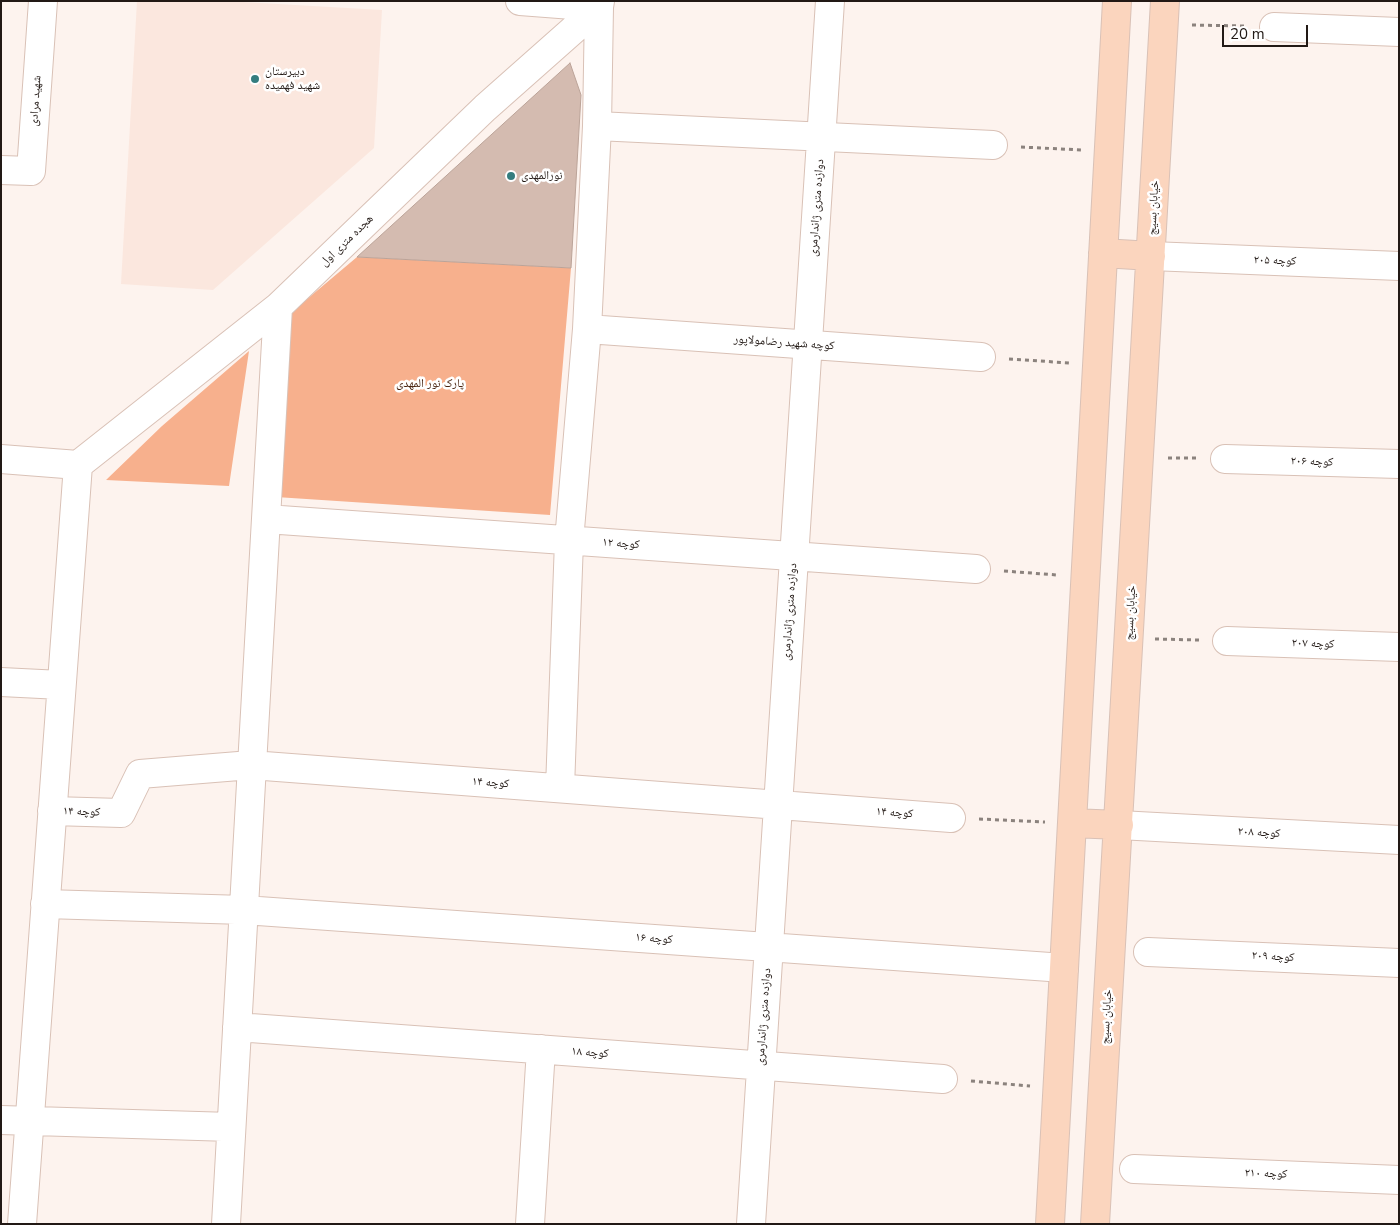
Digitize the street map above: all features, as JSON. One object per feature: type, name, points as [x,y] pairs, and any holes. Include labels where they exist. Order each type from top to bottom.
[{"type":"main road","points":[[1050,1224],[1117,1]]},
{"type":"main road","name":"خیابان بسیج","points":[[1095,1224],[1164,13]]},
{"type":"main road","points":[[1103,253],[1151,256]]},
{"type":"main road","points":[[1072,823],[1119,825]]},
{"type":"street","name":"شهید مرادی","points":[[1,170],[31,171],[43,1]]},
{"type":"street","points":[[520,1],[600,4],[597,126],[587,329],[569,541],[560,788]]},
{"type":"street","name":"دوازده متری ژاندارمری","points":[[750,1224],[830,1]]},
{"type":"street","name":"هجده متری اول","points":[[78,464],[278,307],[485,108],[600,4]]},
{"type":"street","points":[[1274,26],[1399,32]]},
{"type":"street","points":[[597,126],[993,145]]},
{"type":"street","name":"۲۰۵ کوچه","points":[[1151,256],[1399,266]]},
{"type":"street","points":[[226,1224],[278,307]]},
{"type":"street","name":"کوچه شهید رضامولاپور","points":[[587,329],[981,357]]},
{"type":"street","points":[[1,459],[78,464],[22,1224]]},
{"type":"street","name":"۲۰۶ کوچه","points":[[1225,459],[1399,464]]},
{"type":"street","name":"۱۲ کوچه","points":[[266,519],[976,570]]},
{"type":"street","name":"۲۰۷ کوچه","points":[[1227,641],[1399,647]]},
{"type":"street","points":[[1,682],[61,685]]},
{"type":"street","name":"‍‍ ۱۴ کوچه","points":[[52,811],[121,814],[140,774],[252,765],[951,818]]},
{"type":"street","name":"۲۰۸ کوچه","points":[[1119,825],[1399,840]]},
{"type":"street","name":"۱۶ کوچه","points":[[45,904],[244,910],[1064,968]]},
{"type":"street","name":"۲۰۹ کوچه","points":[[1148,952],[1399,963]]},
{"type":"street","name":"۱۸ کوچه","points":[[237,1027],[943,1079]]},
{"type":"street","points":[[530,1224],[542,1049]]},
{"type":"street","points":[[1,1120],[231,1127]]},
{"type":"street","name":"۲۱۰ کوچه","points":[[1134,1169],[1399,1180]]},
{"type":"path","points":[[1164,13],[1274,26]]},
{"type":"path","points":[[993,145],[1109,152]]},
{"type":"path","points":[[981,357],[1097,365]]},
{"type":"path","points":[[1140,457],[1225,459]]},
{"type":"path","points":[[976,570],[1085,577]]},
{"type":"path","points":[[1129,639],[1227,641]]},
{"type":"path","points":[[951,818],[1072,823]]},
{"type":"path","points":[[943,1079],[1058,1088]]},
{"type":"shaded area","name":"دبیرستان شهید فهمیده","points":[[137,1],[226,1],[382,10],[374,148],[213,290],[121,284]]},
{"type":"green space","name":"پارک نور المهدی","points":[[357,257],[571,268],[550,515],[276,497],[287,316]]},
{"type":"green space","points":[[249,351],[229,486],[106,480],[162,426]]},
{"type":"building","name":"نورالمهدی","points":[[570,63],[581,95],[571,268],[357,257]]},
{"type":"place","name":"دبیرستان شهید فهمیده","points":[[255,79]]},
{"type":"place","name":"نورالمهدی","points":[[511,176]]}]
